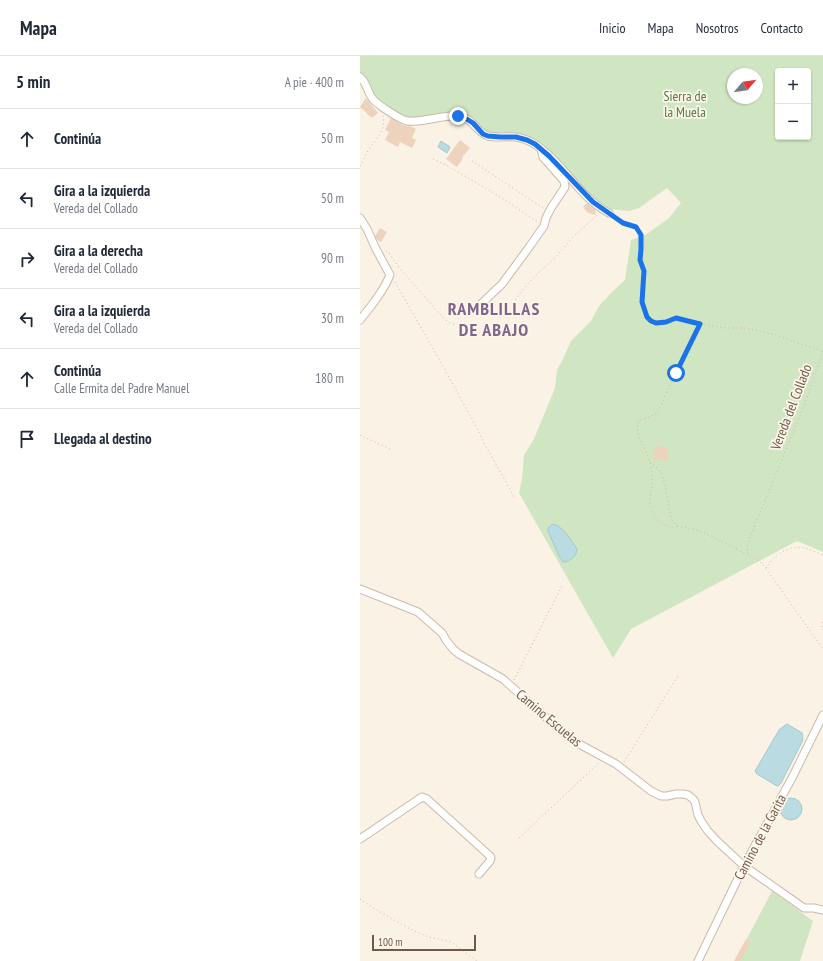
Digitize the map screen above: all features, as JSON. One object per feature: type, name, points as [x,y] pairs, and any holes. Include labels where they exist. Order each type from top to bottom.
[{"type":"street","points":[[360,77],[372,99],[386,110],[405,120],[411,121],[458,116],[473,123],[483,134],[488,136],[516,137],[535,144],[549,156],[593,202],[606,211]]},
{"type":"street","points":[[481,304],[502,284],[530,246],[544,226],[549,212],[565,187],[564,181],[543,157],[540,148]]},
{"type":"street","points":[[360,218],[390,275],[388,281],[372,306],[360,320]]},
{"type":"street","name":"Camino Escuelas","points":[[360,589],[418,612],[442,633],[453,649],[459,654],[503,679],[567,736],[621,768],[651,791],[661,796],[676,794],[688,795],[693,799],[698,815],[707,830],[716,841],[744,866]]},
{"type":"street","name":"Camino de la Garita","points":[[698,961],[744,866],[793,776],[823,714]]},
{"type":"street","points":[[360,839],[424,797],[490,856],[490,861],[479,874]]},
{"type":"street","points":[[744,866],[804,908],[823,910]]},
{"type":"path","points":[[360,166],[368,151],[382,131],[384,122],[381,105]]},
{"type":"path","points":[[433,159],[494,192],[530,218],[544,226]]},
{"type":"path","points":[[472,161],[549,212]]},
{"type":"path","points":[[514,302],[525,287],[553,260],[572,238],[606,211]]},
{"type":"path","name":"Vereda del Collado","points":[[606,211],[623,223],[636,227],[641,235],[640,260],[644,271],[642,302],[647,317],[651,321],[656,323],[666,322],[676,318],[722,328],[745,328],[776,335],[823,352],[802,411],[748,542],[748,552],[750,557]]},
{"type":"path","points":[[381,257],[382,252],[386,251],[389,253],[400,269],[439,313],[448,322],[454,325]]},
{"type":"path","points":[[390,275],[430,343],[514,498]]},
{"type":"path","points":[[700,324],[656,414],[638,421],[637,429],[650,462],[652,485],[650,506],[655,516],[664,526],[672,528],[677,526],[694,529],[711,536],[761,563],[823,649]]},
{"type":"path","points":[[360,435],[390,449]]},
{"type":"path","points":[[650,462],[658,468],[662,474],[672,518],[677,526]]},
{"type":"path","points":[[766,568],[773,559],[790,548],[807,548],[823,556]]},
{"type":"path","points":[[511,686],[562,586]]},
{"type":"path","points":[[823,622],[823,630]]},
{"type":"path","points":[[621,768],[678,676]]},
{"type":"path","points":[[519,838],[597,766],[602,756]]},
{"type":"path","points":[[360,899],[376,910],[412,930],[429,937],[451,942],[478,961]]},
{"type":"green space","name":"Sierra de la Muela","points":[[360,56],[823,56],[823,552],[797,541],[631,629],[613,658],[519,493],[524,455],[534,439],[555,388],[557,370],[571,341],[591,321],[599,306],[625,280],[631,240],[647,234],[669,218],[681,203],[667,188],[639,208],[629,211],[609,209],[596,201],[568,170],[537,141],[487,133],[473,118],[464,114],[411,119],[406,118],[385,105],[376,97],[360,74]]},
{"type":"green space","points":[[772,891],[813,921],[800,961],[735,961]]},
{"type":"water","points":[[441,141],[450,147],[447,153],[438,147]]},
{"type":"water","points":[[553,524],[564,531],[577,549],[573,557],[566,562],[563,562],[559,556],[548,531],[548,528]]},
{"type":"water","points":[[787,724],[802,733],[803,740],[781,783],[777,786],[757,774],[755,771],[779,730]]},
{"type":"water","points":[[791,798],[799,801],[802,809],[799,817],[791,820],[783,817],[780,809],[783,801]]},
{"type":"building","points":[[366,98],[378,113],[372,118],[360,107]]},
{"type":"building","points":[[391,118],[402,125],[410,126],[416,129],[412,138],[416,140],[412,148],[400,142],[398,147],[385,140],[389,132],[385,130]]},
{"type":"building","points":[[460,140],[470,148],[462,157],[463,158],[457,167],[446,159]]},
{"type":"building","points":[[587,203],[595,210],[596,215],[588,213],[583,207]]},
{"type":"building","points":[[380,228],[387,232],[381,242],[377,240],[375,236]]},
{"type":"building","points":[[655,446],[668,448],[667,461],[654,459]]},
{"type":"building","points":[[746,939],[751,942],[740,961],[734,961]]},
{"type":"district","name":"RAMBLILLAS DE ABAJO","points":[[494,318]]},
{"type":"route","points":[[458,116],[473,123],[483,134],[488,136],[516,137],[535,144],[565,172],[593,202],[623,223],[636,227],[641,235],[640,260],[644,271],[642,302],[647,317],[656,323],[666,322],[676,318],[700,324],[676,373]]}]
